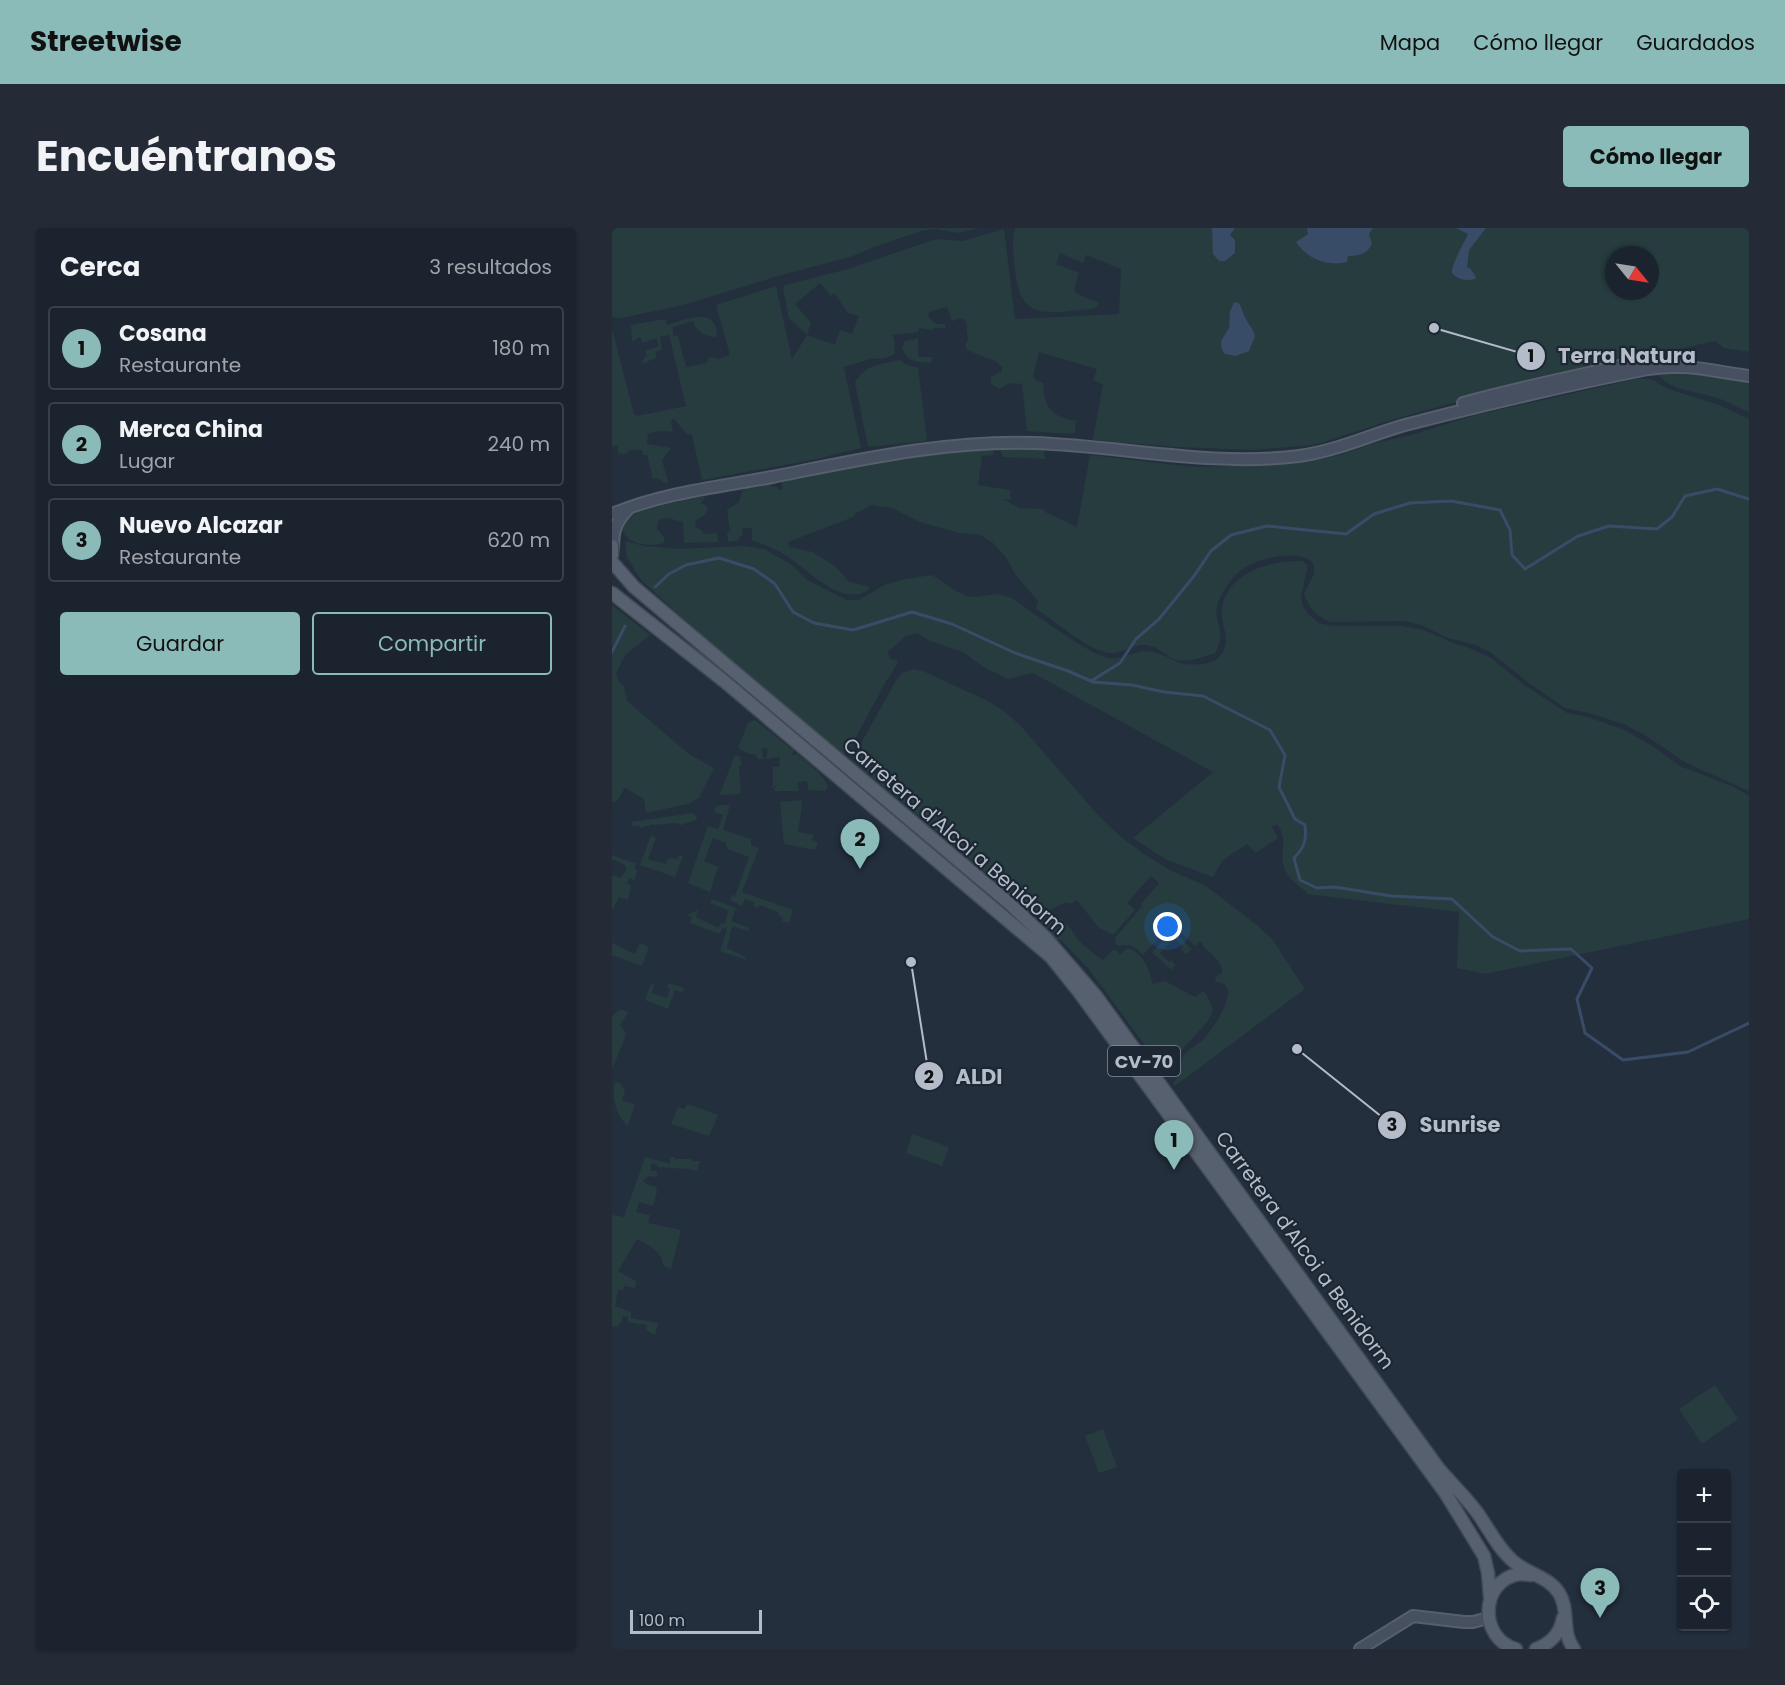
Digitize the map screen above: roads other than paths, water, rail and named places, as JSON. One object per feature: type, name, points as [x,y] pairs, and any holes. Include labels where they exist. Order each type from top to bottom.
[{"type":"main road","points":[[1401,426],[1416,417],[1488,396],[1623,365],[1674,358],[1749,369]]},
{"type":"main road","points":[[612,514],[647,500],[868,458],[944,447],[989,443],[1034,443],[1196,458],[1258,459],[1299,456],[1320,452],[1401,426],[1514,398],[1663,367],[1695,366],[1749,376]]},
{"type":"main road","points":[[612,550],[616,524],[629,507]]},
{"type":"main road","name":"Carretera d'Alcoi a Benidorm","points":[[612,562],[639,591],[671,619],[1010,904],[1068,962],[1133,1045],[1439,1469],[1474,1509],[1514,1562],[1538,1575]]},
{"type":"main road","name":"Carretera d'Alcoi a Benidorm","points":[[612,592],[724,681],[1051,957],[1080,992],[1446,1494],[1484,1556],[1490,1597]]},
{"type":"main road","points":[[1490,1597],[1505,1580],[1519,1574],[1538,1575]]},
{"type":"main road","name":"CV-70","points":[[1538,1575],[1552,1583],[1560,1593],[1568,1642],[1574,1649]]},
{"type":"main road","name":"CV-70","points":[[1488,1618],[1490,1597]]},
{"type":"main road","points":[[1537,1649],[1555,1638],[1562,1625],[1564,1612]]},
{"type":"main road","points":[[1360,1649],[1413,1616],[1473,1622],[1488,1618],[1499,1640],[1516,1649]]},
{"type":"water","points":[[1212,228],[1235,228],[1230,235],[1235,240],[1235,253],[1225,261],[1219,261],[1213,254]]},
{"type":"water","points":[[1307,228],[1373,228],[1369,234],[1372,244],[1362,254],[1348,256],[1347,262],[1325,262],[1306,253],[1296,242],[1308,234]]},
{"type":"water","points":[[1456,228],[1486,228],[1469,250],[1467,268],[1470,268],[1475,279],[1462,279],[1452,273],[1468,234]]},
{"type":"water","points":[[1234,302],[1239,303],[1255,336],[1249,351],[1236,356],[1225,354],[1221,341],[1229,328],[1230,312]]},
{"type":"waterway","points":[[655,587],[669,574],[686,565],[719,558],[754,569],[775,584],[793,612],[814,623],[853,630],[912,612],[952,624],[1015,653],[1091,681],[1120,663],[1136,639],[1159,619],[1211,551],[1231,535],[1267,526],[1346,534],[1374,514],[1410,503],[1451,501],[1500,510],[1510,530],[1512,555],[1525,569],[1578,536],[1609,526],[1657,529],[1672,517],[1685,496],[1717,489],[1749,499]]},
{"type":"waterway","points":[[612,652],[625,626]]},
{"type":"waterway","points":[[1092,682],[1132,685],[1164,692],[1203,696],[1270,730],[1285,755],[1279,787],[1295,819],[1305,825],[1304,843],[1294,858],[1300,880],[1317,888],[1335,887],[1391,896],[1452,899],[1493,937],[1520,951],[1571,949],[1592,968],[1577,999],[1585,1033],[1623,1060],[1688,1052],[1749,1023]]},
{"type":"place","name":"Terra Natura","points":[[1434,328]]},
{"type":"place","name":"Merca China","points":[[860,869]]},
{"type":"place","name":"ALDI","points":[[911,962]]},
{"type":"place","name":"Sunrise","points":[[1297,1049]]},
{"type":"place","name":"Cosana","points":[[1174,1170]]},
{"type":"place","name":"Nuevo Alcazar","points":[[1600,1618]]}]
